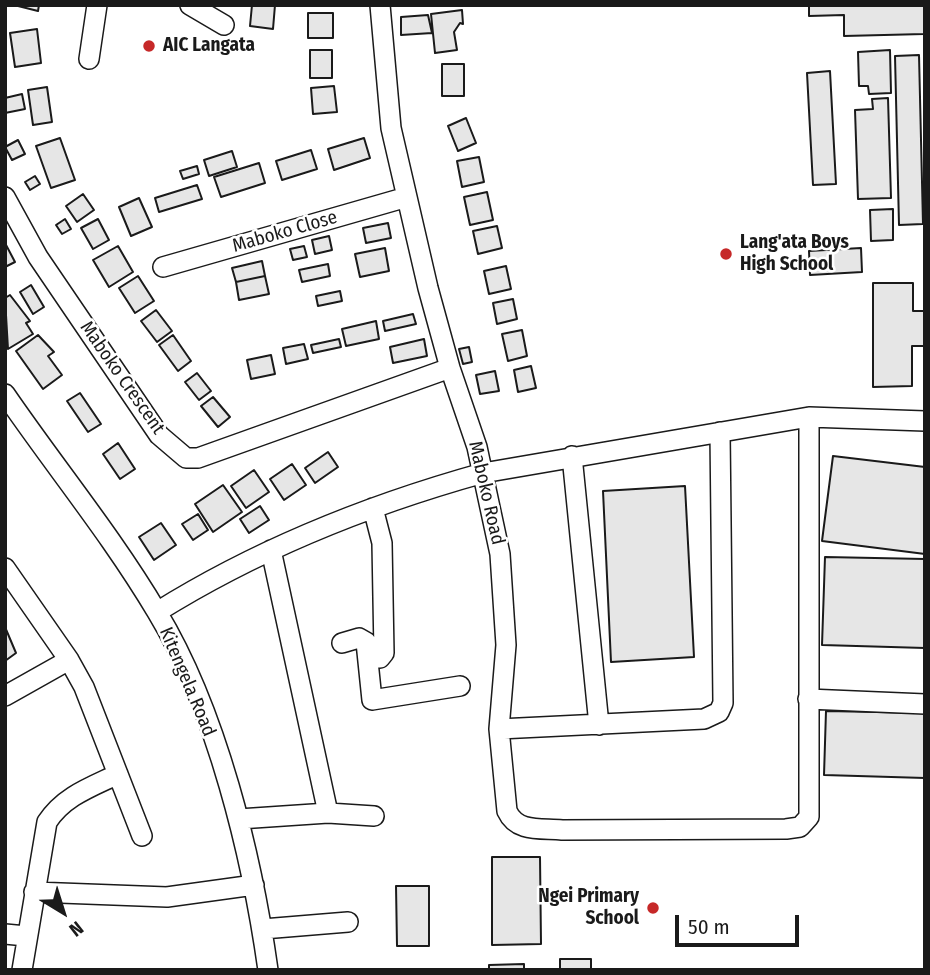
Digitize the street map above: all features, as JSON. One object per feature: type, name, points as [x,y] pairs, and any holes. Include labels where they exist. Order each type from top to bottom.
[{"type":"street","points":[[89,59],[97,5]]},
{"type":"street","points":[[190,5],[224,25]]},
{"type":"street","name":"Maboko Road","points":[[380,5],[391,128],[450,368],[483,473],[501,567],[506,645],[499,729],[507,811],[511,820],[519,825],[562,830],[786,829],[805,822],[810,813],[808,699]]},
{"type":"street","name":"Maboko Crescent","points":[[5,197],[38,257],[159,435],[186,458],[198,458],[450,368]]},
{"type":"street","name":"Maboko Close","points":[[163,267],[407,197]]},
{"type":"street","name":"Kitengela Road","points":[[5,394],[157,612],[182,658],[239,819],[270,967]]},
{"type":"street","points":[[157,612],[218,574],[271,550],[373,508],[483,473],[809,417],[925,421]]},
{"type":"street","points":[[809,417],[808,699],[925,704]]},
{"type":"street","points":[[499,729],[704,719],[719,712],[723,703],[720,432]]},
{"type":"street","points":[[572,456],[599,725]]},
{"type":"street","points":[[368,658],[380,658],[384,653],[382,543],[373,508]]},
{"type":"street","points":[[271,550],[328,813]]},
{"type":"street","points":[[5,568],[69,660],[142,836]]},
{"type":"street","points":[[342,643],[363,638],[367,644],[370,698],[374,701],[460,686]]},
{"type":"street","points":[[5,696],[69,660]]},
{"type":"street","points":[[22,970],[47,822],[56,808],[72,796],[118,774]]},
{"type":"street","points":[[239,819],[328,813],[374,816]]},
{"type":"street","points":[[34,892],[167,897],[254,885]]},
{"type":"street","points":[[264,929],[348,922]]},
{"type":"street","points":[[5,934],[26,936]]},
{"type":"building","points":[[14,5],[39,5],[38,11]]},
{"type":"building","points":[[252,5],[275,5],[273,29],[250,26]]},
{"type":"building","points":[[809,5],[925,5],[924,34],[844,36],[844,15],[809,16]]},
{"type":"building","points":[[462,10],[463,24],[460,23],[454,32],[457,50],[435,53],[431,14]]},
{"type":"building","points":[[308,13],[333,13],[333,38],[308,38]]},
{"type":"building","points":[[428,15],[432,33],[401,35],[401,17]]},
{"type":"building","points":[[37,29],[41,63],[15,67],[10,33]]},
{"type":"building","points":[[310,50],[332,50],[332,78],[310,78]]},
{"type":"building","points":[[890,50],[891,93],[869,94],[868,86],[859,86],[858,52]]},
{"type":"building","points":[[919,55],[923,224],[899,225],[895,56]]},
{"type":"building","points":[[442,64],[464,64],[464,96],[442,96]]},
{"type":"building","points":[[830,71],[836,184],[813,185],[807,73]]},
{"type":"building","points":[[334,86],[337,112],[313,114],[311,88]]},
{"type":"building","points":[[47,87],[52,122],[33,125],[28,90]]},
{"type":"building","points":[[22,94],[25,109],[5,113],[5,98]]},
{"type":"building","points":[[888,98],[891,198],[858,199],[855,110],[873,109],[872,99]]},
{"type":"building","points":[[466,118],[476,143],[458,151],[448,126]]},
{"type":"building","points":[[60,138],[75,180],[51,188],[36,146]]},
{"type":"building","points":[[364,138],[370,158],[334,170],[328,149]]},
{"type":"building","points":[[18,140],[25,154],[12,160],[5,147]]},
{"type":"building","points":[[311,150],[317,169],[282,180],[276,161]]},
{"type":"building","points":[[232,151],[237,167],[209,176],[204,160]]},
{"type":"building","points":[[479,157],[484,182],[462,187],[457,161]]},
{"type":"building","points":[[259,163],[265,183],[221,197],[214,177]]},
{"type":"building","points":[[197,166],[199,174],[183,179],[180,171]]},
{"type":"building","points":[[35,176],[40,184],[30,190],[25,182]]},
{"type":"building","points":[[197,185],[202,199],[159,212],[155,198]]},
{"type":"building","points":[[487,192],[493,220],[470,225],[464,197]]},
{"type":"building","points":[[83,194],[94,210],[77,222],[66,206]]},
{"type":"building","points":[[139,198],[152,227],[131,236],[119,207]]},
{"type":"building","points":[[893,209],[893,240],[871,241],[870,210]]},
{"type":"building","points":[[65,219],[71,229],[62,234],[56,225]]},
{"type":"building","points":[[98,219],[109,240],[93,249],[81,228]]},
{"type":"building","points":[[388,223],[391,238],[366,243],[363,228]]},
{"type":"building","points":[[497,226],[502,248],[478,254],[473,231]]},
{"type":"building","points":[[329,236],[332,250],[315,254],[312,240]]},
{"type":"building","points":[[5,243],[15,262],[5,267]]},
{"type":"building","points":[[118,246],[133,272],[109,287],[93,260]]},
{"type":"building","points":[[304,246],[307,257],[293,260],[290,249]]},
{"type":"building","points":[[385,248],[389,271],[360,277],[355,254]]},
{"type":"building","points":[[861,248],[862,272],[810,275],[809,251]]},
{"type":"building","points":[[262,261],[265,276],[236,282],[232,268]]},
{"type":"building","points":[[328,264],[330,276],[302,282],[299,270]]},
{"type":"building","points":[[506,266],[511,289],[489,294],[484,271]]},
{"type":"building","points":[[138,276],[154,301],[135,313],[119,288]]},
{"type":"building","points":[[265,276],[269,294],[239,300],[236,282]]},
{"type":"building","points":[[873,283],[913,283],[913,311],[925,311],[925,346],[912,346],[912,386],[873,387]]},
{"type":"building","points":[[31,285],[44,307],[33,314],[20,292]]},
{"type":"building","points":[[340,291],[342,301],[318,306],[316,296]]},
{"type":"building","points":[[10,295],[30,321],[26,323],[33,334],[8,349],[5,298]]},
{"type":"building","points":[[513,299],[517,319],[497,324],[493,303]]},
{"type":"building","points":[[156,310],[172,331],[157,342],[141,321]]},
{"type":"building","points":[[413,314],[416,324],[385,331],[383,321]]},
{"type":"building","points":[[376,321],[379,339],[346,346],[342,329]]},
{"type":"building","points":[[522,330],[527,356],[508,361],[502,334]]},
{"type":"building","points":[[38,335],[54,352],[48,356],[62,375],[43,389],[16,351]]},
{"type":"building","points":[[173,335],[191,361],[178,371],[159,345]]},
{"type":"building","points":[[339,339],[341,347],[313,353],[311,345]]},
{"type":"building","points":[[424,339],[427,356],[393,363],[390,347]]},
{"type":"building","points":[[304,344],[308,359],[286,364],[283,348]]},
{"type":"building","points":[[469,347],[472,362],[463,364],[459,349]]},
{"type":"building","points":[[271,355],[275,374],[251,379],[247,360]]},
{"type":"building","points":[[531,366],[536,388],[518,392],[514,370]]},
{"type":"building","points":[[495,371],[499,391],[480,394],[476,375]]},
{"type":"building","points":[[197,373],[211,391],[199,400],[185,382]]},
{"type":"building","points":[[80,393],[101,424],[88,432],[67,401]]},
{"type":"building","points":[[213,397],[230,417],[218,427],[201,406]]},
{"type":"building","points":[[118,443],[135,469],[120,479],[103,454]]},
{"type":"building","points":[[328,452],[338,467],[315,483],[305,468]]},
{"type":"building","points":[[833,456],[925,467],[925,554],[822,541]]},
{"type":"building","points":[[292,464],[306,485],[284,500],[270,479]]},
{"type":"building","points":[[254,470],[269,492],[246,508],[231,486]]},
{"type":"building","points":[[223,485],[242,512],[213,532],[195,504]]},
{"type":"building","points":[[685,486],[694,657],[611,662],[603,491]]},
{"type":"building","points":[[260,506],[269,520],[249,533],[240,519]]},
{"type":"building","points":[[198,514],[208,530],[193,540],[182,524]]},
{"type":"building","points":[[161,523],[176,545],[154,560],[139,537]]},
{"type":"building","points":[[825,557],[925,559],[925,648],[822,645]]},
{"type":"building","points":[[5,627],[16,653],[5,661]]},
{"type":"building","points":[[826,711],[925,713],[925,778],[824,775]]},
{"type":"building","points":[[492,857],[540,857],[541,944],[492,945]]},
{"type":"building","points":[[396,886],[429,886],[429,946],[397,946]]},
{"type":"building","points":[[560,959],[591,959],[591,970],[560,970]]},
{"type":"building","points":[[524,964],[524,970],[489,970],[489,965]]},
{"type":"place","name":"AIC Langata","points":[[149,46]]},
{"type":"place","name":"Lang'ata Boys High School","points":[[726,254]]},
{"type":"place","name":"Ngei Primary School","points":[[653,908]]}]
